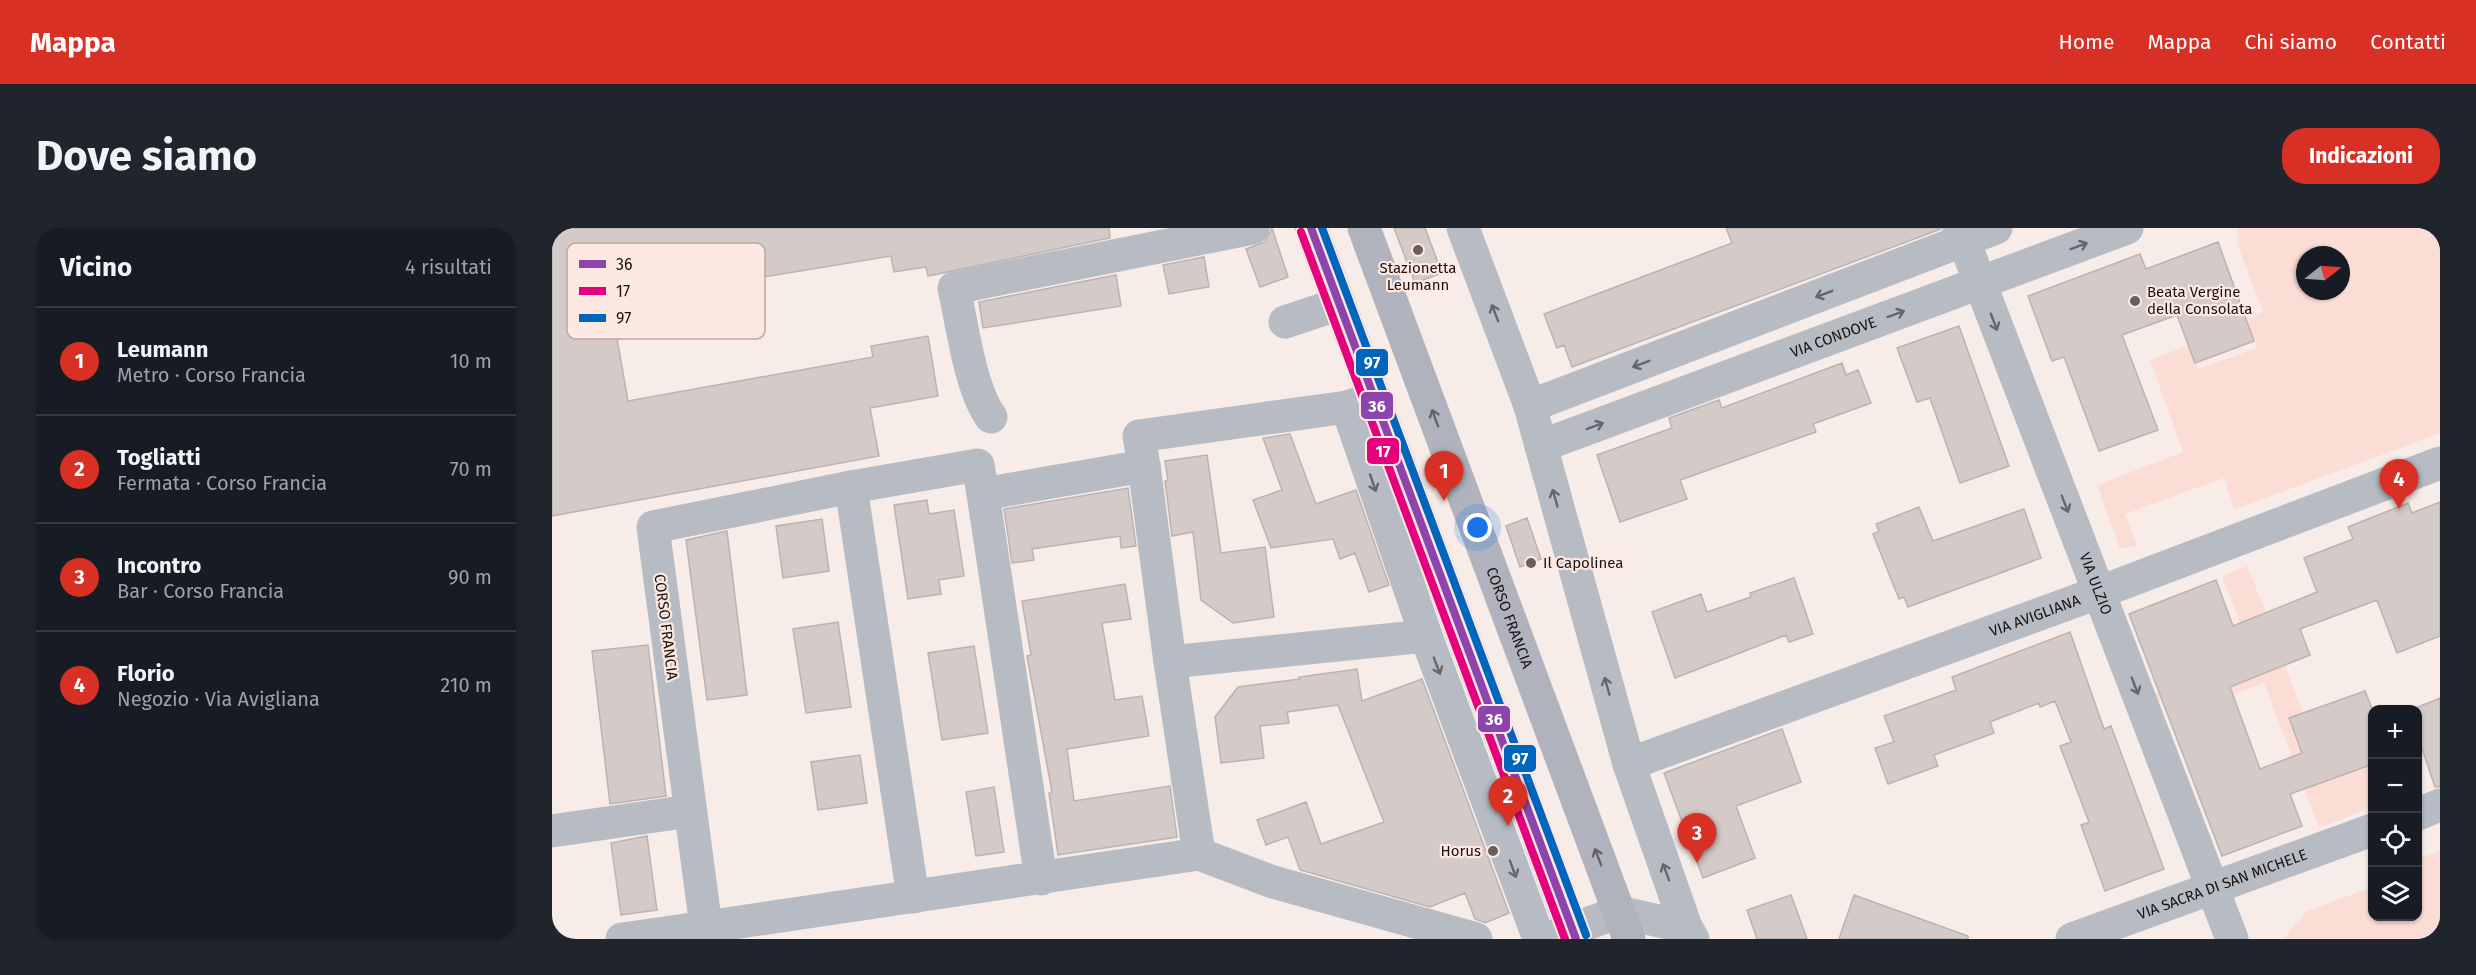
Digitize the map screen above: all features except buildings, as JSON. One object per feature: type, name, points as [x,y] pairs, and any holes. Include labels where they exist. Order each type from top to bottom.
[{"type":"main road","points":[[1311,228],[1339,304],[1360,403],[1564,936]]},
{"type":"main road","name":"CORSO FRANCIA","points":[[1364,228],[1624,925]]},
{"type":"street","points":[[991,417],[984,407],[972,370],[954,288],[1253,228]]},
{"type":"street","points":[[1463,228],[1530,406],[1629,764],[1687,935],[1624,925],[1564,936]]},
{"type":"street","points":[[1530,406],[1961,234],[1996,228]]},
{"type":"street","name":"VIA CONDOVE","points":[[1540,446],[2127,228]]},
{"type":"street","name":"VIA ULZIO","points":[[1961,234],[2232,939]]},
{"type":"street","points":[[1285,321],[1339,304]]},
{"type":"street","points":[[1199,854],[1139,436],[1360,403],[1426,636],[1539,939]]},
{"type":"street","name":"VIA AVIGLIANA","points":[[1629,764],[2100,592],[2440,463]]},
{"type":"street","name":"CORSO FRANCIA","points":[[706,927],[653,527],[851,487],[978,465],[1041,879]]},
{"type":"street","points":[[983,494],[1143,466]]},
{"type":"street","points":[[851,487],[913,897]]},
{"type":"street","points":[[1170,662],[1426,636]]},
{"type":"street","points":[[2420,813],[2440,805]]},
{"type":"street","points":[[552,831],[690,811]]},
{"type":"street","name":"VIA SACRA DI SAN MICHELE","points":[[2072,939],[2368,832]]},
{"type":"street","points":[[622,939],[1199,854],[1273,882],[1476,939]]},
{"type":"shaded area","points":[[2238,228],[2440,228],[2440,433],[2234,510],[2224,478],[2125,514],[2137,546],[2120,549],[2097,485],[2183,452],[2150,360],[2189,345],[2198,369],[2257,348],[2247,319],[2263,312],[2237,243]]},
{"type":"shaded area","points":[[2247,566],[2266,612],[2246,621],[2285,665],[2303,713],[2289,719],[2314,785],[2368,765],[2368,809],[2319,828],[2264,683],[2232,695],[2225,676],[2156,702],[2153,694],[2253,656],[2222,576]]},
{"type":"shaded area","points":[[2440,851],[2440,939],[2283,939],[2307,911],[2368,888],[2368,921],[2422,921],[2422,857]]},
{"type":"transit line","name":"36","points":[[1311,228],[1576,939]]},
{"type":"transit line","name":"97","points":[[1322,228],[1586,935]]},
{"type":"transit line","name":"17","points":[[1301,232],[1565,939]]},
{"type":"place","name":"Stazionetta Leumann","points":[[1418,250]]},
{"type":"place","name":"Beata Vergine della Consolata","points":[[2135,301]]},
{"type":"place","name":"Leumann","points":[[1444,501]]},
{"type":"place","name":"Florio","points":[[2399,509]]},
{"type":"place","name":"Il Capolinea","points":[[1531,563]]},
{"type":"place","name":"Togliatti","points":[[1508,826]]},
{"type":"place","name":"Horus","points":[[1493,851]]},
{"type":"place","name":"Incontro","points":[[1697,863]]}]
